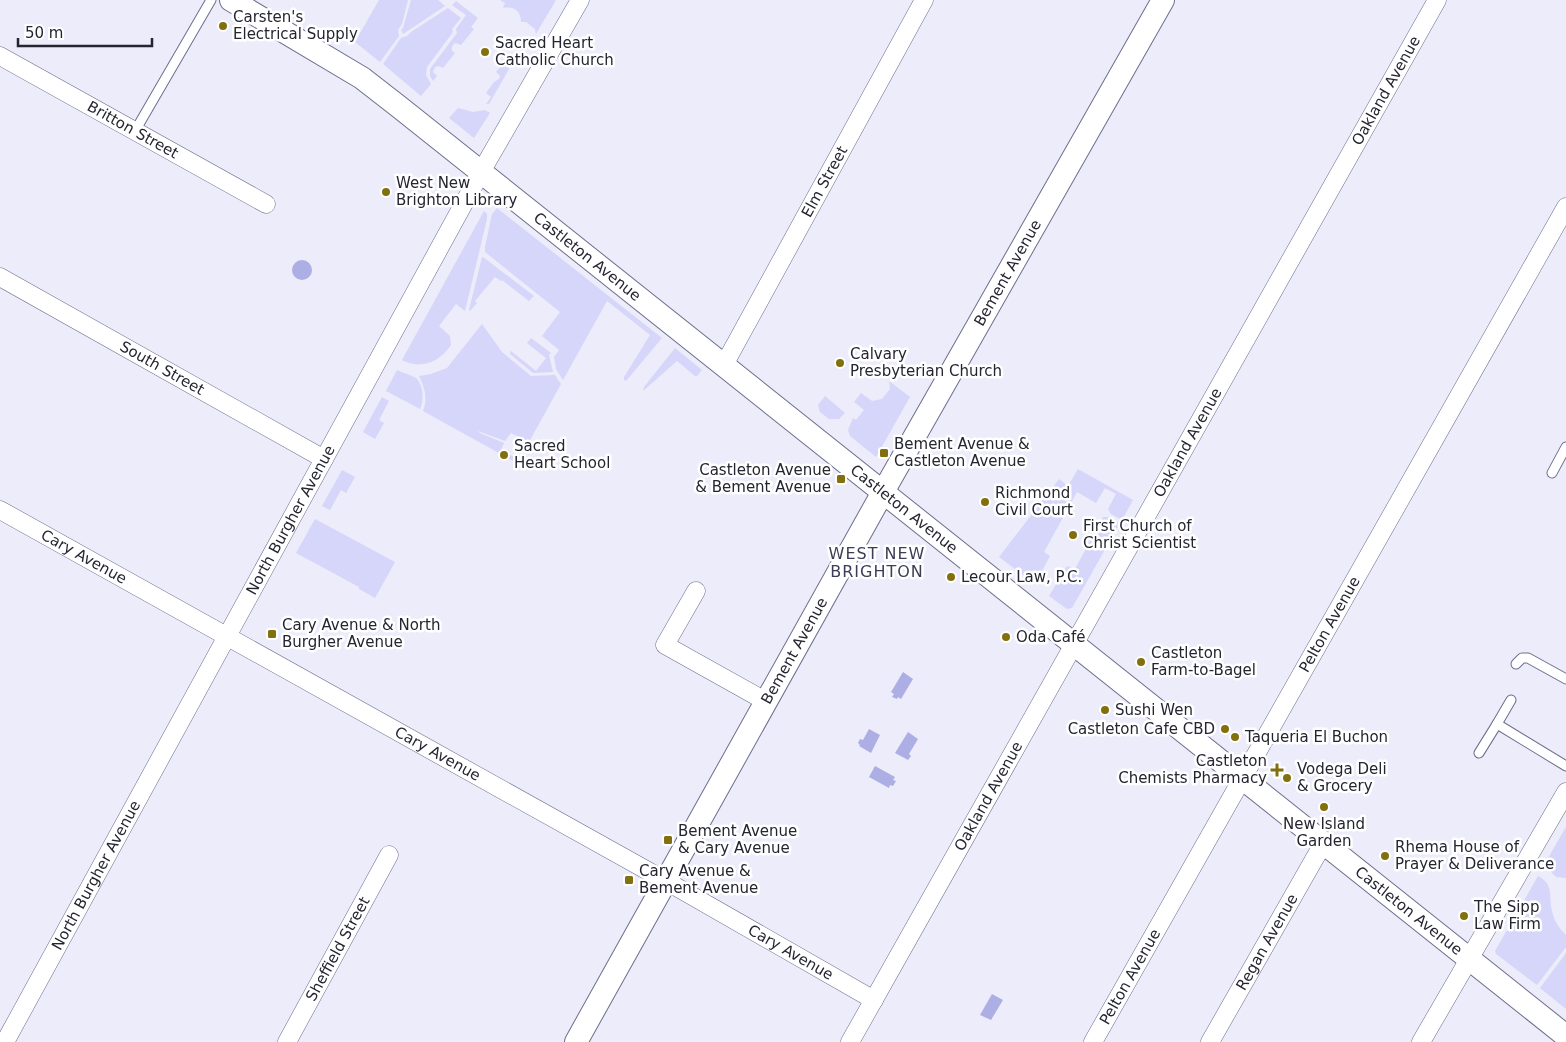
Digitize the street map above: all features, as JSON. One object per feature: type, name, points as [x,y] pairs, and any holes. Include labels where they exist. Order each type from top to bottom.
[{"type":"street","name":"Castleton Avenue","points":[[231,0],[362,78],[1243,777],[1566,1036]]},
{"type":"street","name":"North Burgher Avenue","points":[[5,1042],[481,172],[580,0]]},
{"type":"street","name":"Elm Street","points":[[724,365],[924,0]]},
{"type":"street","name":"Bement Avenue","points":[[576,1042],[883,492],[1163,0]]},
{"type":"street","name":"Oakland Avenue","points":[[850,1042],[1438,0]]},
{"type":"street","name":"Britton Street","points":[[0,56],[266,204]]},
{"type":"street","name":"Pelton Avenue","points":[[1093,1042],[1566,207]]},
{"type":"street","name":"South Street","points":[[0,277],[324,459]]},
{"type":"street","name":"Cary Avenue","points":[[0,510],[666,881],[874,1000]]},
{"type":"street","points":[[696,591],[665,645],[767,702]]},
{"type":"street","points":[[1421,1042],[1566,792]]},
{"type":"street","name":"Regan Avenue","points":[[1210,1042],[1324,842]]},
{"type":"street","name":"Sheffield Street","points":[[286,1042],[389,855]]},
{"type":"lane","points":[[135,131],[211,0]]},
{"type":"lane","points":[[1552,473],[1566,448]]},
{"type":"lane","points":[[1516,664],[1522,658],[1528,658],[1566,679]]},
{"type":"lane","points":[[1479,754],[1511,700]]},
{"type":"lane","points":[[1496,724],[1566,766]]},
{"type":"shaded area","points":[[379,0],[408,0],[402,24],[398,30],[399,36],[380,62],[355,42]]},
{"type":"shaded area","points":[[411,0],[438,0],[445,6],[403,34],[401,30]]},
{"type":"shaded area","points":[[500,0],[556,0],[536,34],[535,29],[526,22],[521,22],[520,15],[516,10],[503,8],[505,3]]},
{"type":"shaded area","points":[[456,1],[478,18],[471,27],[474,29],[461,45],[455,43],[452,46],[452,51],[455,53],[443,68],[435,67],[433,72],[437,76],[433,81],[430,76],[430,69],[457,33],[456,29],[466,15],[452,5]]},
{"type":"shaded area","points":[[448,8],[461,18],[427,67],[426,75],[431,84],[421,96],[383,64],[401,38],[407,36]]},
{"type":"shaded area","points":[[509,56],[512,59],[509,69],[489,104],[486,104],[491,97],[486,93],[500,76],[496,72]]},
{"type":"shaded area","points":[[458,108],[473,112],[485,110],[490,113],[474,138],[449,118]]},
{"type":"shaded area","points":[[497,208],[662,338],[626,381],[624,377],[650,335],[607,301],[563,380],[556,369],[554,357],[559,350],[542,336],[560,312],[485,252],[492,214]]},
{"type":"shaded area","points":[[484,211],[487,214],[487,219],[465,311],[456,304],[439,326],[450,336],[451,345],[441,356],[429,363],[416,364],[402,360]]},
{"type":"shaded area","points":[[482,257],[534,296],[529,301],[502,280],[495,277],[475,301],[477,303],[470,311]]},
{"type":"shaded area","points":[[302,260],[309,263],[312,270],[309,277],[302,280],[295,277],[292,270],[295,263]]},
{"type":"shaded area","points":[[482,324],[502,352],[531,376],[555,375],[561,384],[529,442],[511,433],[505,441],[478,431],[504,443],[501,450],[521,461],[515,462],[423,411],[425,394],[419,376],[447,368]]},
{"type":"shaded area","points":[[531,338],[551,353],[549,355],[553,372],[533,373],[510,354],[511,351],[536,371],[546,358],[527,343]]},
{"type":"shaded area","points":[[675,348],[702,370],[695,376],[677,361],[643,391],[644,387]]},
{"type":"shaded area","points":[[397,370],[419,381],[422,393],[420,409],[386,391]]},
{"type":"shaded area","points":[[889,381],[910,397],[876,457],[850,436],[848,430],[853,418],[856,420],[864,410],[854,402],[861,393],[872,401],[882,399],[890,389]]},
{"type":"shaded area","points":[[825,396],[845,413],[839,419],[829,419],[820,412],[818,405]]},
{"type":"shaded area","points":[[382,397],[389,401],[379,420],[384,423],[375,439],[363,432]]},
{"type":"shaded area","points":[[1078,469],[1133,500],[1122,520],[1111,514],[1108,509],[1116,494],[1105,488],[1096,503],[1077,492],[1044,552],[1050,556],[1035,584],[999,557],[1059,479],[1068,486]]},
{"type":"shaded area","points":[[342,470],[355,477],[346,493],[341,490],[330,510],[322,506]]},
{"type":"shaded area","points":[[1103,517],[1110,517],[1120,523],[1072,608],[1067,609],[1049,596],[1067,566],[1075,569]]},
{"type":"shaded area","points":[[315,519],[395,562],[375,598],[359,589],[359,587],[296,553]]},
{"type":"shaded area","points":[[903,672],[913,679],[901,699],[898,697],[897,699],[892,697],[894,694],[891,692]]},
{"type":"shaded area","points":[[869,729],[880,735],[871,753],[859,746],[858,743],[860,739],[863,740]]},
{"type":"shaded area","points":[[908,732],[918,739],[909,754],[911,756],[908,760],[895,753]]},
{"type":"shaded area","points":[[875,766],[895,777],[893,780],[896,781],[893,786],[890,785],[889,788],[869,777]]},
{"type":"shaded area","points":[[1566,827],[1566,878],[1556,877],[1544,865]]},
{"type":"shaded area","points":[[1538,876],[1549,887],[1553,915],[1557,924],[1566,935],[1566,947],[1537,985],[1496,954],[1495,951]]},
{"type":"shaded area","points":[[1566,953],[1566,1009],[1540,988]]},
{"type":"shaded area","points":[[992,994],[1003,1000],[991,1020],[980,1015]]},
{"type":"place","name":"Carsten's Electrical Supply","points":[[223,26]]},
{"type":"place","name":"Sacred Heart Catholic Church","points":[[485,52]]},
{"type":"place","name":"West New Brighton Library","points":[[386,192]]},
{"type":"place","name":"Calvary Presbyterian Church","points":[[840,363]]},
{"type":"place","name":"Bement Avenue & Castleton Avenue","points":[[884,453]]},
{"type":"place","name":"Sacred Heart School","points":[[504,455]]},
{"type":"place","name":"Castleton Avenue & Bement Avenue","points":[[841,479]]},
{"type":"place","name":"Richmond Civil Court","points":[[985,502]]},
{"type":"place","name":"First Church of Christ Scientist","points":[[1073,535]]},
{"type":"place","name":"Lecour Law, P.C.","points":[[951,577]]},
{"type":"place","name":"Cary Avenue & North Burgher Avenue","points":[[272,634]]},
{"type":"place","name":"Oda Café","points":[[1006,637]]},
{"type":"place","name":"Castleton Farm-to-Bagel","points":[[1141,662]]},
{"type":"place","name":"Sushi Wen","points":[[1105,710]]},
{"type":"place","name":"Castleton Cafe CBD","points":[[1225,729]]},
{"type":"place","name":"Taqueria El Buchon","points":[[1235,737]]},
{"type":"place","name":"Castleton Chemists Pharmacy","points":[[1277,770]]},
{"type":"place","name":"Vodega Deli & Grocery","points":[[1287,778]]},
{"type":"place","name":"New Island Garden","points":[[1324,807]]},
{"type":"place","name":"Bement Avenue & Cary Avenue","points":[[668,840]]},
{"type":"place","name":"Rhema House of Prayer & Deliverance","points":[[1385,856]]},
{"type":"place","name":"Cary Avenue & Bement Avenue","points":[[629,880]]},
{"type":"place","name":"The Sipp Law Firm","points":[[1464,916]]},
{"type":"district","name":"WEST NEW BRIGHTON","points":[[877,562]]}]
